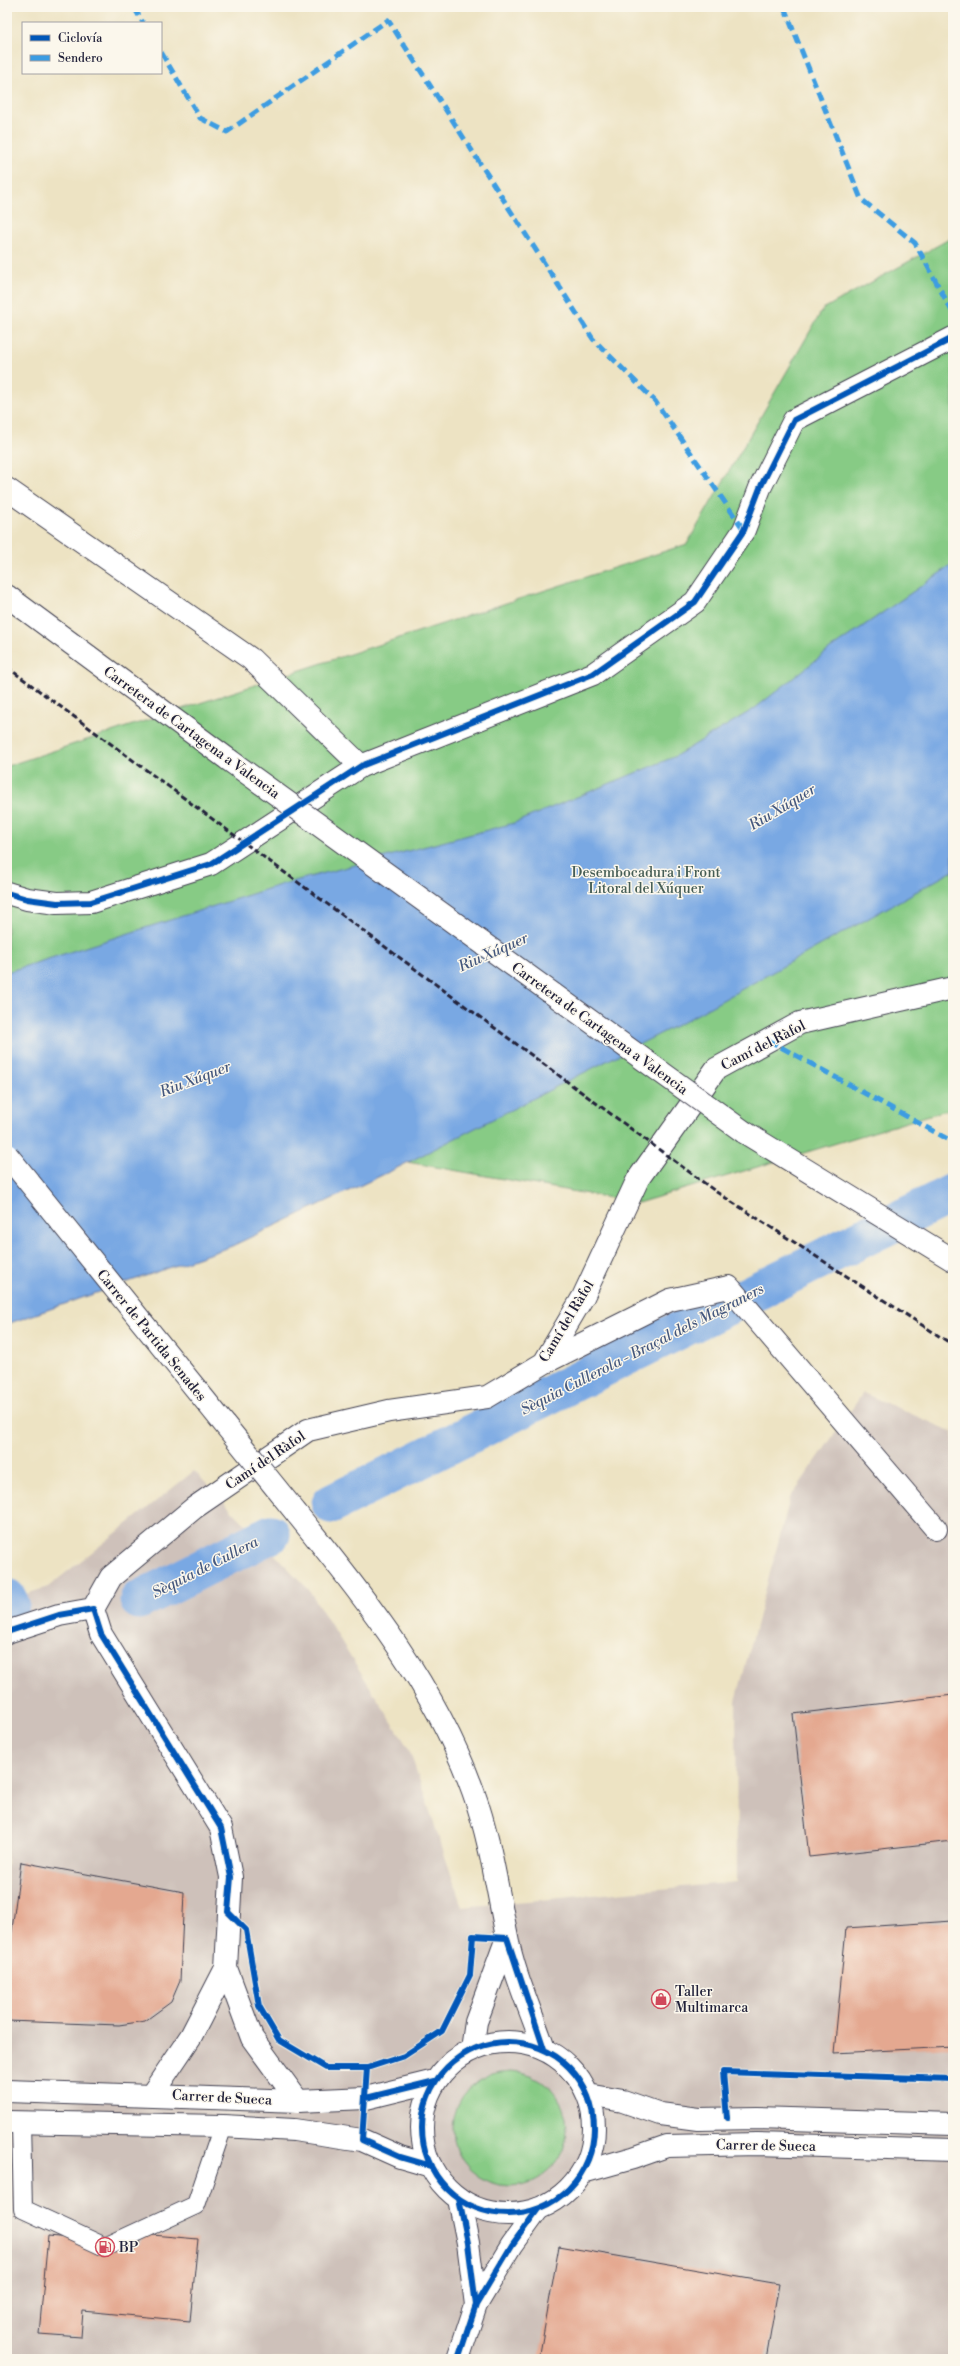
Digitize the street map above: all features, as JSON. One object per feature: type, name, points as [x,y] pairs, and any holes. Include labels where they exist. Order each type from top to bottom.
[{"type":"main road","points":[[7,893],[27,899],[57,903],[91,902],[211,864],[361,766],[593,674],[694,602],[744,530],[760,488],[794,420],[953,338]]},
{"type":"main road","points":[[7,489],[251,659],[361,766]]},
{"type":"main road","name":"Carretera de Cartagena a Valencia","points":[[7,596],[229,760],[744,1132],[953,1260]]},
{"type":"main road","name":"Camí del Ràfol","points":[[93,1608],[111,1577],[194,1508],[308,1430],[389,1411],[487,1397],[544,1363],[583,1297],[638,1179],[716,1069],[800,1023],[953,988]]},
{"type":"main road","name":"Carrer de Partida Senades","points":[[7,1155],[348,1576],[398,1644],[437,1709],[473,1790],[493,1860],[507,1938],[544,2049]]},
{"type":"main road","points":[[544,1363],[670,1300],[729,1286],[936,1529]]},
{"type":"main road","points":[[7,1632],[59,1615],[93,1608],[102,1634],[221,1828],[231,1877],[226,1968],[252,2038],[298,2101]]},
{"type":"main road","points":[[472,2049],[476,2022],[507,1938]]},
{"type":"main road","points":[[152,2094],[191,2036],[226,1968]]},
{"type":"main road","points":[[496,2042],[520,2042],[544,2049],[563,2060],[578,2076],[588,2095],[594,2121],[593,2140],[583,2172],[564,2194],[538,2209],[511,2215],[484,2211],[459,2199],[443,2184],[431,2166],[423,2138],[424,2108],[435,2081],[452,2062],[472,2049],[496,2042]]},
{"type":"main road","name":"Carrer de Sueca","points":[[7,2091],[152,2094],[298,2101],[366,2098],[435,2081]]},
{"type":"main road","name":"Carrer de Sueca","points":[[588,2095],[624,2101],[660,2114],[698,2119],[757,2118],[953,2124]]},
{"type":"main road","name":"Carrer de Sueca","points":[[14,2122],[223,2126],[294,2130],[362,2140],[400,2157],[431,2166]]},
{"type":"main road","name":"Carrer de Sueca","points":[[583,2172],[633,2158],[667,2146],[757,2144],[953,2150]]},
{"type":"main road","points":[[459,2199],[468,2243],[476,2305]]},
{"type":"main road","points":[[458,2359],[476,2305],[512,2245],[538,2209]]},
{"type":"lane","points":[[14,2122],[23,2208],[105,2247],[196,2205],[223,2126]]},
{"type":"shaded area","points":[[863,1393],[953,1432],[953,2359],[7,2359],[7,1600],[48,1587],[194,1471],[309,1590],[409,1749],[462,1907],[737,1882],[736,1701],[790,1498]]},
{"type":"green space","name":"Desembocadura i Front Litoral del Xúquer","points":[[953,237],[953,1108],[638,1203],[385,1158],[7,1283],[7,766],[687,544],[823,309]]},
{"type":"green space","points":[[510,2072],[521,2073],[532,2077],[542,2082],[550,2089],[557,2097],[562,2107],[566,2118],[566,2140],[562,2151],[557,2161],[550,2169],[542,2176],[532,2181],[521,2185],[510,2186],[499,2185],[488,2181],[478,2176],[470,2169],[463,2161],[458,2151],[454,2140],[453,2129],[454,2118],[458,2107],[463,2097],[470,2089],[478,2082],[488,2077],[499,2073]]},
{"type":"water","name":"Riu Xúquer","points":[[953,564],[953,871],[687,1020],[393,1170],[232,1246],[7,1324],[7,972],[283,884],[514,823],[674,757],[754,709],[830,649]]},
{"type":"building","points":[[953,1695],[953,1841],[809,1857],[793,1714]]},
{"type":"building","points":[[21,1862],[184,1892],[180,1981],[171,2002],[145,2021],[119,2025],[7,2021],[7,1967]]},
{"type":"building","points":[[953,1921],[953,2047],[834,2053],[846,1928]]},
{"type":"building","points":[[141,2234],[198,2239],[190,2321],[83,2311],[81,2337],[39,2334],[48,2236],[140,2244]]},
{"type":"building","points":[[559,2246],[779,2284],[766,2359],[539,2359]]},
{"type":"waterway","name":"Sèquia Cullerola - Braçal dels Magraners","points":[[331,1504],[953,1193]]},
{"type":"waterway","name":"Sèquia de Cullera","points":[[139,1600],[271,1534]]},
{"type":"waterway","name":"Sèquia de Cullera","points":[[7,1598],[10,1604]]},
{"type":"railway","points":[[7,667],[715,1191],[953,1345]]},
{"type":"marked path","points":[[134,7],[142,22]]},
{"type":"marked path","points":[[784,7],[861,199],[915,243],[953,313]]},
{"type":"marked path","points":[[162,54],[200,118],[227,132],[388,20],[593,339],[655,401],[744,530]]},
{"type":"marked path","points":[[768,1040],[953,1142]]},
{"type":"cycle path","points":[[7,893],[27,899],[57,903],[91,902],[211,864],[361,766],[593,674],[695,602],[744,530],[760,488],[794,420],[953,338]]},
{"type":"cycle path","points":[[7,1632],[59,1615],[93,1609],[101,1634],[221,1828],[231,1877],[228,1912],[246,1930],[259,2006],[279,2040],[326,2068],[367,2068],[404,2056],[442,2031],[470,1975],[473,1936],[507,1938],[544,2049]]},
{"type":"cycle path","points":[[508,2042],[525,2044],[541,2049],[556,2057],[569,2067],[579,2080],[587,2095],[592,2111],[594,2128],[592,2145],[587,2161],[579,2176],[569,2189],[556,2199],[541,2207],[525,2212],[508,2214],[491,2212],[475,2207],[460,2199],[447,2189],[437,2176],[429,2161],[424,2145],[422,2128],[424,2111],[429,2095],[437,2080],[447,2067],[460,2057],[475,2049],[491,2044],[508,2042]]},
{"type":"cycle path","points":[[367,2068],[362,2140],[400,2157],[431,2166]]},
{"type":"cycle path","points":[[727,2118],[723,2072],[953,2079]]},
{"type":"cycle path","points":[[366,2098],[435,2081]]},
{"type":"cycle path","points":[[459,2199],[468,2243],[476,2305]]},
{"type":"cycle path","points":[[458,2359],[476,2305],[512,2245],[538,2209]]},
{"type":"place","name":"Taller Multimarca","points":[[661,1999]]},
{"type":"place","name":"BP","points":[[105,2247]]}]
